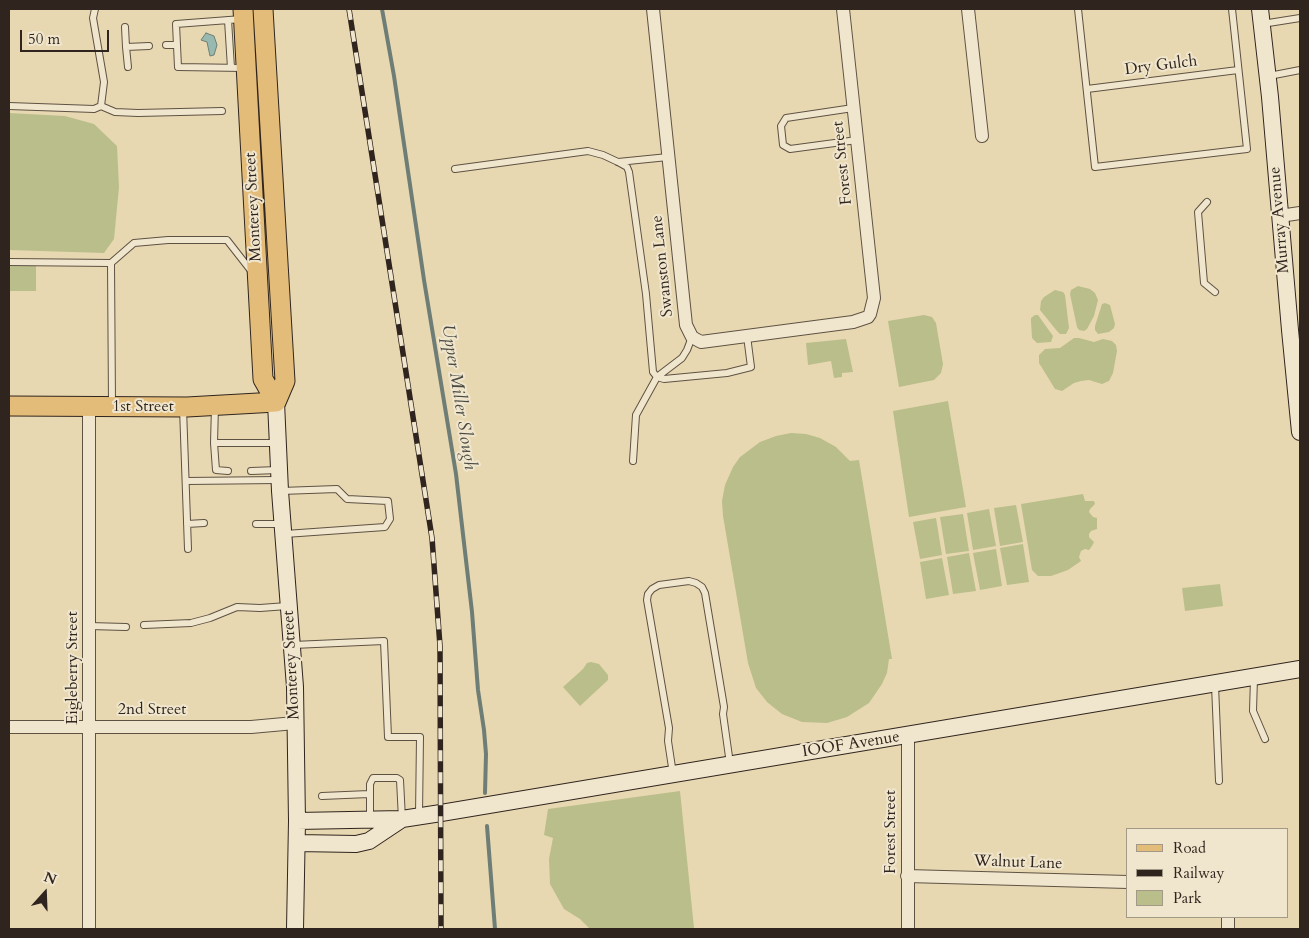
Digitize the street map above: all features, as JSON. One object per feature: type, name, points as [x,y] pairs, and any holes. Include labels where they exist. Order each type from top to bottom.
[{"type":"main road","name":"Monterey Street","points":[[263,9],[285,381],[276,402]]},
{"type":"main road","name":"Monterey Street","points":[[238,16],[238,68],[258,280],[264,380],[276,402]]},
{"type":"main road","name":"1st Street","points":[[9,406],[183,407],[276,402]]},
{"type":"street","name":"Swanston Lane","points":[[652,9],[686,325],[692,337]]},
{"type":"street","name":"Forest Street","points":[[746,335],[853,322],[868,317],[870,314],[874,298],[843,9]]},
{"type":"street","points":[[968,9],[982,136]]},
{"type":"street","name":"Murray Avenue","points":[[1261,16],[1280,216],[1295,329],[1300,432]]},
{"type":"street","points":[[1280,216],[1300,214]]},
{"type":"street","points":[[692,337],[701,342],[746,335]]},
{"type":"street","name":"Monterey Street","points":[[276,402],[279,480],[296,687],[297,843],[295,929]]},
{"type":"street","name":"Eigleberry Street","points":[[89,407],[89,929]]},
{"type":"street","name":"IOOF Avenue","points":[[297,821],[402,819],[908,736],[1300,669]]},
{"type":"street","name":"2nd Street","points":[[9,727],[251,727],[295,723]]},
{"type":"street","name":"Forest Street","points":[[908,736],[908,929]]},
{"type":"street","name":"IOOF Avenue","points":[[297,843],[356,844],[369,841],[402,819]]},
{"type":"street","name":"Walnut Lane","points":[[907,876],[1126,882]]},
{"type":"lane","points":[[95,9],[94,18],[104,82],[101,106]]},
{"type":"lane","points":[[1078,9],[1095,167],[1247,149],[1232,9]]},
{"type":"lane","points":[[238,16],[176,24],[178,67],[238,68]]},
{"type":"lane","points":[[1261,16],[1300,18]]},
{"type":"lane","points":[[125,27],[128,67]]},
{"type":"lane","points":[[166,45],[178,45]]},
{"type":"lane","points":[[126,47],[149,46]]},
{"type":"lane","name":"Dry Gulch","points":[[1087,90],[1238,70]]},
{"type":"lane","points":[[1268,76],[1300,70]]},
{"type":"lane","points":[[9,106],[94,109],[101,106],[115,112],[222,111]]},
{"type":"lane","points":[[853,108],[786,118],[781,126],[782,145],[790,149],[856,140]]},
{"type":"lane","points":[[455,169],[588,151],[618,162],[626,167],[629,172],[646,294],[653,372],[664,380],[727,373],[751,367],[746,335]]},
{"type":"lane","points":[[618,162],[668,157]]},
{"type":"lane","points":[[1207,202],[1198,212],[1204,283],[1215,292]]},
{"type":"lane","points":[[9,262],[111,263],[134,243],[168,240],[227,240],[258,280]]},
{"type":"lane","points":[[111,263],[112,408]]},
{"type":"lane","points":[[633,461],[636,415],[658,377],[682,358],[692,337]]},
{"type":"lane","points":[[215,405],[214,443],[216,470],[228,471]]},
{"type":"lane","points":[[183,407],[188,548]]},
{"type":"lane","points":[[214,443],[277,443]]},
{"type":"lane","points":[[251,471],[279,480],[337,489],[347,499],[388,501],[390,519],[386,527],[283,529],[256,524]]},
{"type":"lane","points":[[186,481],[279,480]]},
{"type":"lane","points":[[187,524],[204,523]]},
{"type":"lane","points":[[673,775],[668,741],[669,728],[647,600],[648,594],[658,585],[689,581],[702,587],[705,593],[724,707],[723,714],[730,765]]},
{"type":"lane","points":[[144,624],[191,623],[210,618],[237,607],[288,606]]},
{"type":"lane","points":[[89,626],[126,627]]},
{"type":"lane","points":[[292,645],[384,641],[388,737],[420,736],[419,816]]},
{"type":"lane","points":[[1254,677],[1253,712],[1265,739]]},
{"type":"lane","points":[[1215,683],[1219,781]]},
{"type":"lane","points":[[370,819],[369,794],[373,778],[397,778],[400,780],[402,819]]},
{"type":"lane","points":[[322,796],[369,794]]},
{"type":"green space","points":[[9,113],[65,116],[94,124],[117,146],[119,187],[114,239],[104,253],[9,250]]},
{"type":"green space","points":[[9,263],[36,264],[36,291],[9,291]]},
{"type":"green space","points":[[1078,286],[1090,289],[1095,293],[1098,300],[1094,316],[1084,331],[1079,330],[1077,327],[1070,294],[1071,290]]},
{"type":"green space","points":[[1055,290],[1063,292],[1065,295],[1069,328],[1066,334],[1060,334],[1040,310],[1041,301],[1044,297]]},
{"type":"green space","points":[[1102,304],[1110,305],[1115,324],[1114,328],[1109,332],[1098,334],[1095,326]]},
{"type":"green space","points":[[924,315],[932,317],[936,323],[943,364],[941,373],[934,380],[899,387],[888,321]]},
{"type":"green space","points":[[1038,315],[1053,336],[1051,342],[1037,343],[1032,338],[1031,318]]},
{"type":"green space","points":[[1074,338],[1094,342],[1103,339],[1112,341],[1116,345],[1117,351],[1113,373],[1109,381],[1102,384],[1089,380],[1081,381],[1062,391],[1055,389],[1039,363],[1039,355],[1045,349],[1060,348]]},
{"type":"green space","points":[[846,339],[853,372],[842,373],[842,377],[834,378],[831,361],[808,365],[806,343]]},
{"type":"green space","points":[[948,401],[966,507],[909,517],[893,411]]},
{"type":"green space","points":[[791,433],[806,434],[820,438],[836,447],[850,461],[859,460],[892,659],[889,659],[887,673],[882,684],[869,703],[847,717],[827,723],[802,722],[782,714],[767,702],[756,688],[748,663],[723,516],[722,501],[725,485],[740,457],[760,442]]},
{"type":"green space","points":[[1083,494],[1085,501],[1094,501],[1095,504],[1089,512],[1093,517],[1097,518],[1097,529],[1089,534],[1089,537],[1094,542],[1092,546],[1089,550],[1081,551],[1079,557],[1081,561],[1068,570],[1051,576],[1038,576],[1032,570],[1021,504]]},
{"type":"green space","points":[[1016,505],[1023,542],[1000,546],[994,508]]},
{"type":"green space","points":[[989,509],[996,546],[973,550],[967,513]]},
{"type":"green space","points":[[963,514],[969,551],[946,554],[940,517]]},
{"type":"green space","points":[[936,518],[942,555],[920,559],[913,522]]},
{"type":"green space","points":[[1023,544],[1029,582],[1007,585],[1000,548]]},
{"type":"green space","points":[[996,549],[1002,586],[980,590],[973,553]]},
{"type":"green space","points":[[969,553],[976,591],[953,594],[947,557]]},
{"type":"green space","points":[[942,558],[949,595],[926,599],[920,562]]},
{"type":"green space","points":[[1220,584],[1223,606],[1185,611],[1182,588]]},
{"type":"green space","points":[[587,663],[599,664],[608,675],[608,680],[580,706],[563,687]]},
{"type":"green space","points":[[680,791],[694,928],[590,929],[580,919],[564,909],[550,884],[549,859],[553,838],[544,835],[548,809]]},
{"type":"water","points":[[206,33],[214,36],[217,45],[214,55],[210,56],[207,42],[201,40]]},
{"type":"waterway","name":"Upper Miller Slough","points":[[382,9],[456,474],[472,612],[478,690],[484,730],[486,754],[485,793]]},
{"type":"waterway","name":"Upper Miller Slough","points":[[487,826],[495,929]]},
{"type":"railway","points":[[349,9],[432,538],[440,646],[441,929]]}]
